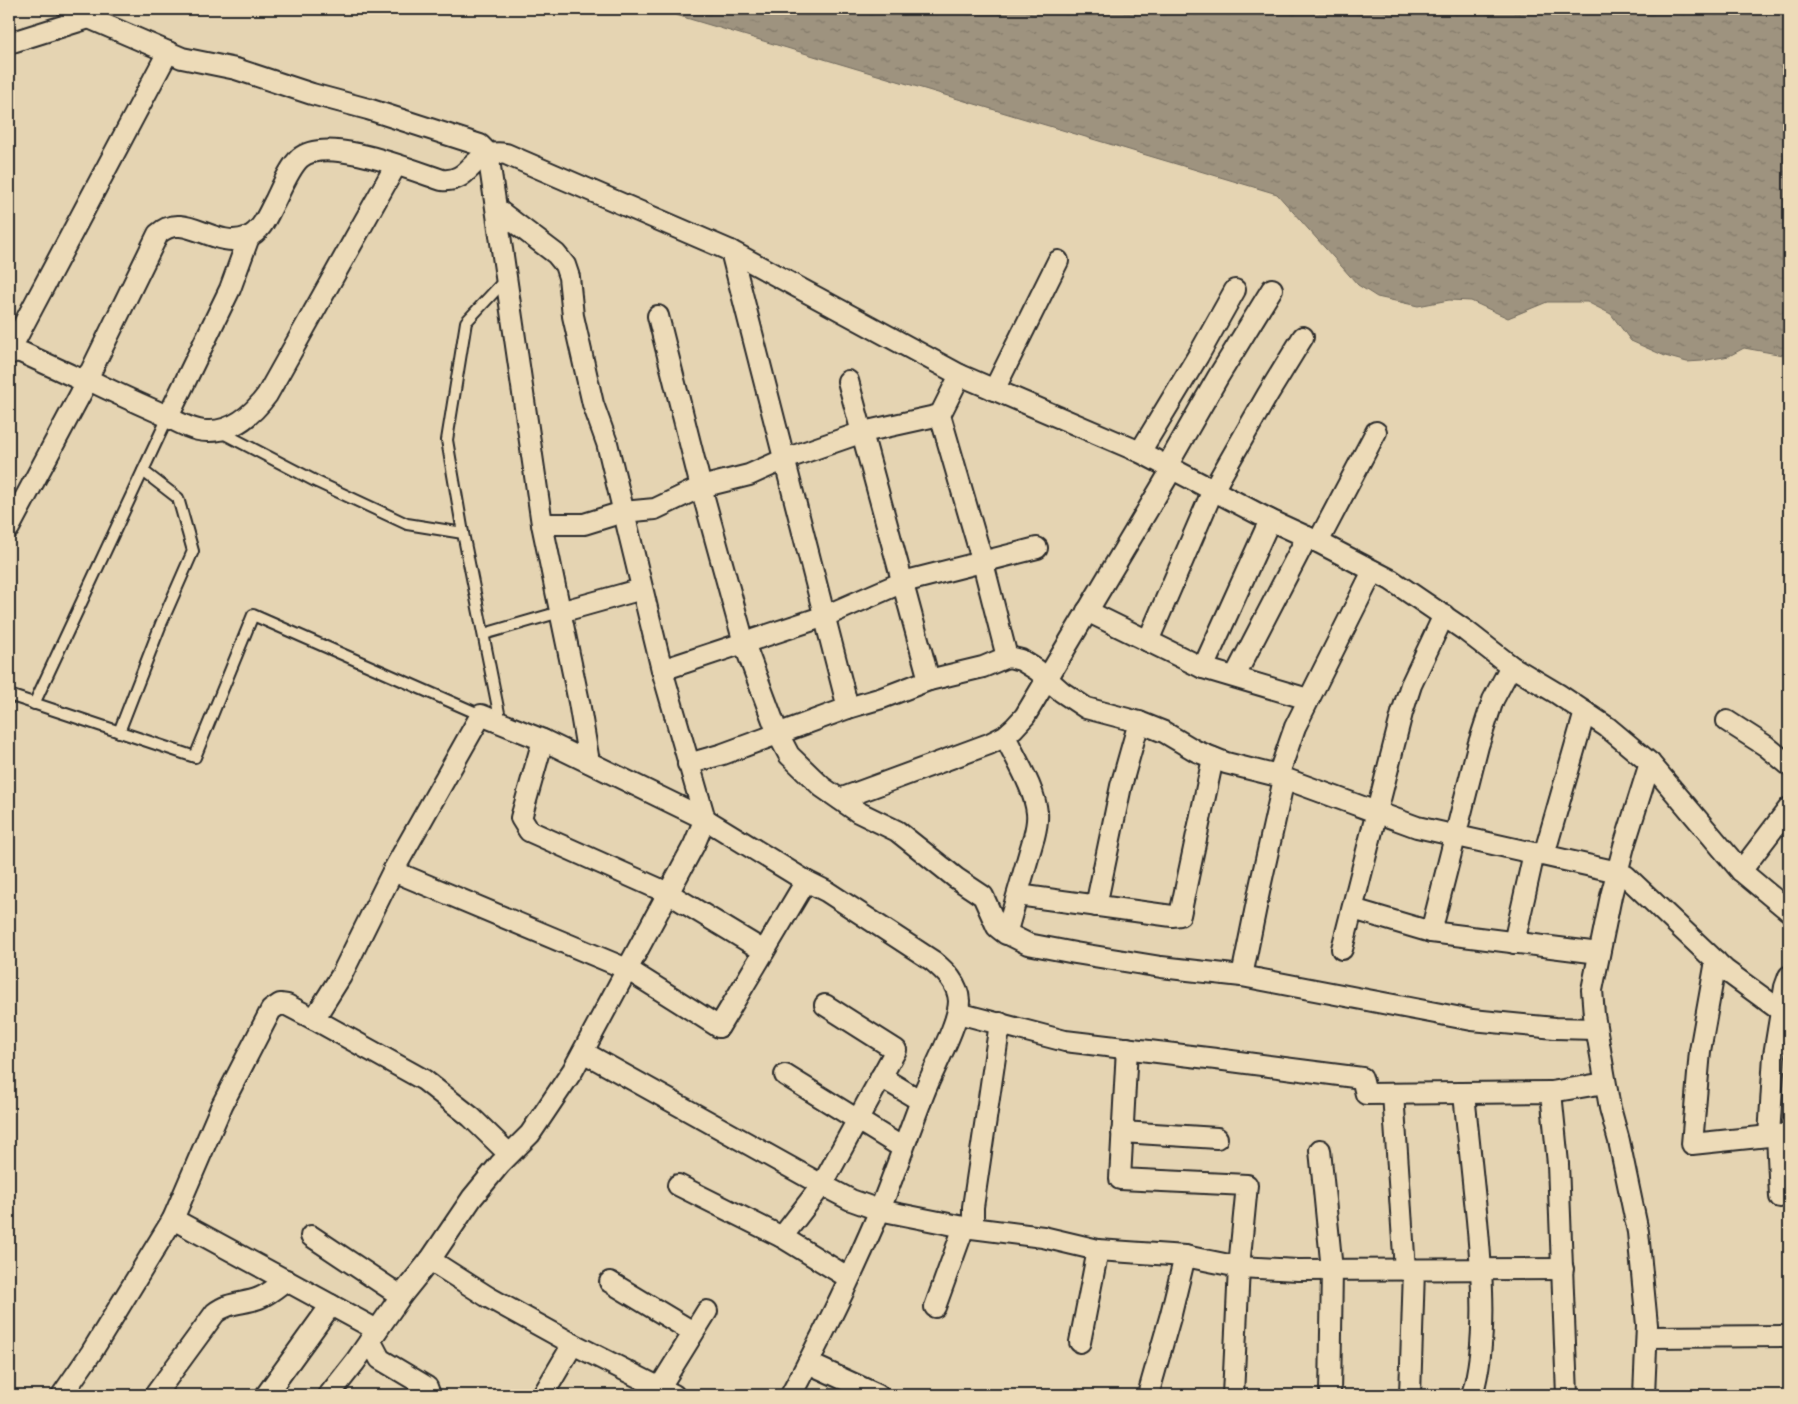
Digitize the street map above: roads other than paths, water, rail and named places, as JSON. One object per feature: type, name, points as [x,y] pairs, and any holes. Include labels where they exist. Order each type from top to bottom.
[{"type":"street","points":[[68,9],[182,58],[236,69],[312,94],[368,109],[480,146],[488,154],[508,278],[542,524],[579,702],[589,762]]},
{"type":"street","points":[[9,43],[89,18]]},
{"type":"street","points":[[9,353],[168,52]]},
{"type":"street","points":[[9,528],[87,379],[154,241],[165,228],[179,224],[211,236],[229,240],[249,237],[256,232],[264,221],[298,159],[313,151],[326,150],[366,155],[450,181],[462,176],[483,156],[488,154],[506,154],[731,251],[960,375],[1140,452],[1270,520],[1391,580],[1444,615],[1511,666],[1607,727],[1650,763],[1741,871],[1789,911]]},
{"type":"street","points":[[9,353],[16,351],[23,353],[77,378],[87,379],[193,428],[206,432],[233,426],[246,418],[267,395],[396,165]]},
{"type":"street","points":[[329,1395],[401,1296],[430,1260],[472,1198],[509,1154],[530,1134],[573,1070],[694,846],[705,819],[662,670],[607,443],[593,404],[573,316],[565,265],[556,254],[498,210]]},
{"type":"street","points":[[168,417],[230,288],[249,237]]},
{"type":"street","points":[[731,251],[848,708]]},
{"type":"street","points":[[994,390],[1058,261]]},
{"type":"street","points":[[840,799],[989,744],[1005,736],[1025,716],[1170,468],[1218,377],[1272,289]]},
{"type":"street","points":[[1140,452],[1235,290]]},
{"type":"street","points":[[658,316],[701,487],[744,643],[778,734],[790,755],[822,787],[858,812],[897,831],[956,878],[983,896],[996,927],[1028,944],[1075,953],[1161,967],[1242,976],[1472,1020],[1556,1028],[1596,1029]]},
{"type":"street","points":[[1148,642],[1213,490],[1303,337]]},
{"type":"street","points":[[960,375],[940,415],[983,563],[1007,657]]},
{"type":"street","points":[[848,381],[929,680]]},
{"type":"street","points":[[542,524],[584,524],[623,512],[655,509],[701,487],[749,474],[785,459],[863,432],[940,415]]},
{"type":"street","points":[[1236,676],[1312,540],[1376,432]]},
{"type":"street","points":[[1204,668],[1270,520]]},
{"type":"street","points":[[662,670],[825,616],[902,582],[983,563],[1036,548]]},
{"type":"street","points":[[1242,976],[1281,777],[1295,727],[1373,571]]},
{"type":"street","points":[[560,612],[642,590]]},
{"type":"street","points":[[1088,611],[1204,668],[1308,699]]},
{"type":"street","points":[[1342,949],[1402,714],[1411,685],[1444,615]]},
{"type":"street","points":[[688,764],[723,754],[929,680],[983,667],[1007,657],[1021,660],[1086,708],[1139,722],[1164,732],[1196,751],[1226,764],[1281,777],[1417,827],[1618,872],[1626,876],[1726,970],[1781,1011]]},
{"type":"street","points":[[1430,932],[1478,746],[1492,700],[1511,666]]},
{"type":"street","points":[[1514,943],[1539,854],[1585,712]]},
{"type":"street","points":[[314,1019],[340,976],[393,871],[481,715],[543,740],[705,819],[806,881],[826,891],[933,961],[946,972],[954,983],[959,998],[958,1013],[921,1101],[879,1210],[849,1278],[791,1395]]},
{"type":"street","points":[[1727,721],[1766,746],[1789,765]]},
{"type":"street","points":[[1096,906],[1121,786],[1139,722]]},
{"type":"street","points":[[1005,736],[1034,798],[1037,812],[1035,830],[1006,934]]},
{"type":"street","points":[[543,740],[521,818],[529,831],[668,892],[764,951]]},
{"type":"street","points":[[1018,895],[1172,916],[1180,915],[1213,758]]},
{"type":"street","points":[[1644,1395],[1647,1326],[1638,1232],[1605,1083],[1592,990],[1618,872],[1650,763]]},
{"type":"street","points":[[1741,871],[1789,808]]},
{"type":"street","points":[[393,871],[627,969],[719,1027],[806,881]]},
{"type":"street","points":[[1353,909],[1430,932],[1599,953]]},
{"type":"street","points":[[1716,961],[1700,1052],[1692,1144],[1779,1135]]},
{"type":"street","points":[[1780,1198],[1779,1135],[1774,1055],[1785,987],[1789,976]]},
{"type":"street","points":[[62,1395],[96,1345],[173,1219],[222,1104],[271,1010],[276,1005],[282,1004],[314,1019],[424,1080],[471,1117],[509,1154]]},
{"type":"street","points":[[782,1237],[822,1185],[896,1050],[825,1005]]},
{"type":"street","points":[[958,1013],[1065,1041],[1362,1078],[1366,1094],[1551,1092],[1605,1083]]},
{"type":"street","points":[[935,1306],[968,1227],[973,1208],[1000,1023]]},
{"type":"street","points":[[1127,1048],[1120,1179],[1247,1185],[1238,1267],[1233,1395]]},
{"type":"street","points":[[583,1052],[822,1185],[851,1200],[879,1210],[968,1227],[1042,1237],[1098,1250],[1185,1256],[1238,1267],[1298,1270],[1563,1269]]},
{"type":"street","points":[[785,1075],[903,1148]]},
{"type":"street","points":[[881,1077],[921,1101]]},
{"type":"street","points":[[1551,1092],[1558,1164],[1567,1395]]},
{"type":"street","points":[[1393,1094],[1410,1270],[1410,1395]]},
{"type":"street","points":[[1464,1094],[1481,1269],[1481,1330],[1476,1382],[1472,1395]]},
{"type":"street","points":[[1122,1132],[1217,1138]]},
{"type":"street","points":[[1320,1150],[1332,1270],[1330,1395]]},
{"type":"street","points":[[678,1185],[782,1237],[849,1278]]},
{"type":"street","points":[[173,1219],[331,1305],[374,1335],[380,1359],[427,1387],[430,1395]]},
{"type":"street","points":[[311,1236],[401,1296]]},
{"type":"street","points":[[1080,1342],[1098,1250]]},
{"type":"street","points":[[1148,1395],[1185,1256]]},
{"type":"street","points":[[430,1260],[488,1297],[663,1393],[693,1332],[707,1311]]},
{"type":"street","points":[[155,1395],[215,1313],[223,1306],[268,1294],[286,1280]]},
{"type":"street","points":[[610,1282],[693,1332]]},
{"type":"street","points":[[266,1395],[331,1305]]},
{"type":"street","points":[[1647,1337],[1789,1336]]},
{"type":"street","points":[[543,1395],[573,1344]]},
{"type":"street","points":[[808,1363],[878,1395]]},
{"type":"lane","points":[[501,723],[463,533],[447,440],[466,322],[508,278]]},
{"type":"lane","points":[[34,704],[168,417]]},
{"type":"lane","points":[[218,430],[317,482],[407,524],[463,533]]},
{"type":"lane","points":[[119,732],[161,624],[193,551],[178,498],[143,471]]},
{"type":"lane","points":[[484,634],[560,612]]},
{"type":"lane","points":[[9,695],[195,757],[253,615],[481,715]]},
{"type":"water","points":[[656,9],[1789,9],[1789,356],[1744,348],[1729,356],[1687,362],[1665,356],[1631,341],[1611,314],[1587,302],[1547,302],[1508,318],[1471,301],[1449,300],[1418,306],[1377,297],[1358,285],[1277,194]]}]
